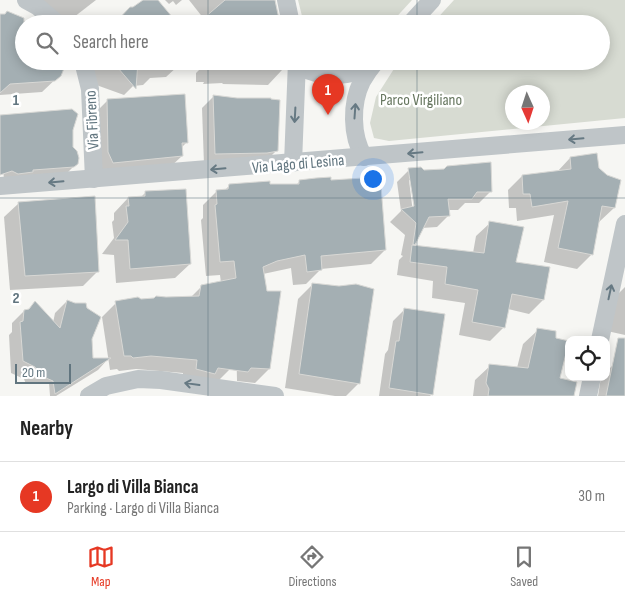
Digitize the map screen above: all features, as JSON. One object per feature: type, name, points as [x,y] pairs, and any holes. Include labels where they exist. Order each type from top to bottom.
[{"type":"street","points":[[26,0],[48,15]]},
{"type":"street","points":[[286,0],[289,15]]},
{"type":"street","points":[[418,15],[432,0]]},
{"type":"street","name":"Via Fibreno","points":[[86,70],[90,89],[94,179]]},
{"type":"street","points":[[293,163],[297,70]]},
{"type":"street","points":[[308,70],[314,73],[345,75],[361,70]]},
{"type":"street","points":[[364,158],[358,147],[355,133],[355,106],[356,96],[363,79],[370,70]]},
{"type":"street","name":"Via Lago di Lesina","points":[[0,186],[364,158],[625,135]]},
{"type":"street","points":[[601,336],[625,224]]},
{"type":"street","points":[[89,396],[106,386],[138,379],[170,381],[275,396]]},
{"type":"street","points":[[588,396],[591,381]]},
{"type":"green space","points":[[298,0],[412,0],[398,15],[302,15]]},
{"type":"green space","name":"Parco Virgiliano","points":[[454,0],[625,0],[625,118],[550,125],[550,85],[505,85],[505,130],[389,141],[374,138],[370,123],[376,97],[393,70],[610,70],[610,15],[440,15]]},
{"type":"building","points":[[143,0],[158,0],[170,15],[122,15],[130,7]]},
{"type":"building","points":[[225,0],[275,0],[278,15],[208,15]]},
{"type":"building","points":[[7,11],[17,15],[15,15],[15,70],[63,70],[61,76],[55,81],[10,84],[0,93],[0,14],[5,14]]},
{"type":"building","points":[[120,70],[137,70],[136,89]]},
{"type":"building","points":[[185,94],[188,143],[182,143],[183,156],[113,163],[108,152],[107,99]]},
{"type":"building","points":[[213,95],[280,100],[278,151],[215,154]]},
{"type":"building","points":[[72,109],[78,114],[73,130],[73,147],[77,151],[78,164],[74,167],[33,170],[33,172],[18,174],[12,171],[0,175],[0,115]]},
{"type":"building","points":[[597,153],[599,168],[607,175],[621,180],[615,208],[602,206],[593,255],[558,248],[568,201],[532,207],[530,194],[523,194],[522,175],[571,169],[570,157]]},
{"type":"building","points":[[491,162],[492,192],[477,192],[472,199],[448,199],[450,216],[429,217],[415,245],[413,244],[416,223],[401,209],[414,206],[408,168],[421,167],[424,170],[444,169],[447,166]]},
{"type":"building","points":[[380,173],[386,250],[321,256],[322,270],[307,272],[305,255],[277,261],[263,267],[267,291],[281,291],[270,369],[251,368],[248,372],[218,368],[215,374],[196,369],[197,360],[151,356],[133,358],[131,356],[124,356],[115,301],[138,297],[141,299],[154,298],[156,296],[199,296],[201,285],[236,278],[234,261],[220,262],[215,205],[217,204],[216,190],[228,189],[229,184],[270,181],[270,184],[299,184],[299,180],[331,177],[331,180],[363,178],[364,174]]},
{"type":"building","points":[[186,189],[191,264],[130,269],[128,240],[115,240],[128,222],[126,206],[129,206],[128,197],[145,196],[145,191]]},
{"type":"building","points":[[95,196],[99,272],[25,276],[18,202]]},
{"type":"building","points":[[489,221],[524,227],[516,262],[550,267],[544,300],[512,294],[505,328],[472,322],[478,290],[445,284],[447,267],[410,262],[412,245],[484,253]]},
{"type":"building","points":[[312,283],[339,286],[356,284],[374,289],[360,384],[299,374]]},
{"type":"building","points":[[67,300],[75,303],[86,303],[87,308],[101,317],[92,339],[93,358],[111,358],[55,394],[53,381],[39,375],[35,367],[23,361],[20,322],[23,321],[24,310],[29,309],[35,301],[60,328]]},
{"type":"building","points":[[404,308],[445,314],[433,395],[389,388],[396,341],[399,341]]},
{"type":"building","points":[[537,328],[556,331],[556,338],[565,340],[565,357],[560,378],[565,379],[565,381],[577,382],[574,396],[488,396],[489,389],[486,383],[489,364],[528,368]]},
{"type":"building","points":[[618,338],[625,338],[625,396],[606,396]]},
{"type":"place","name":"Largo di Villa Bianca","points":[[328,115]]}]
